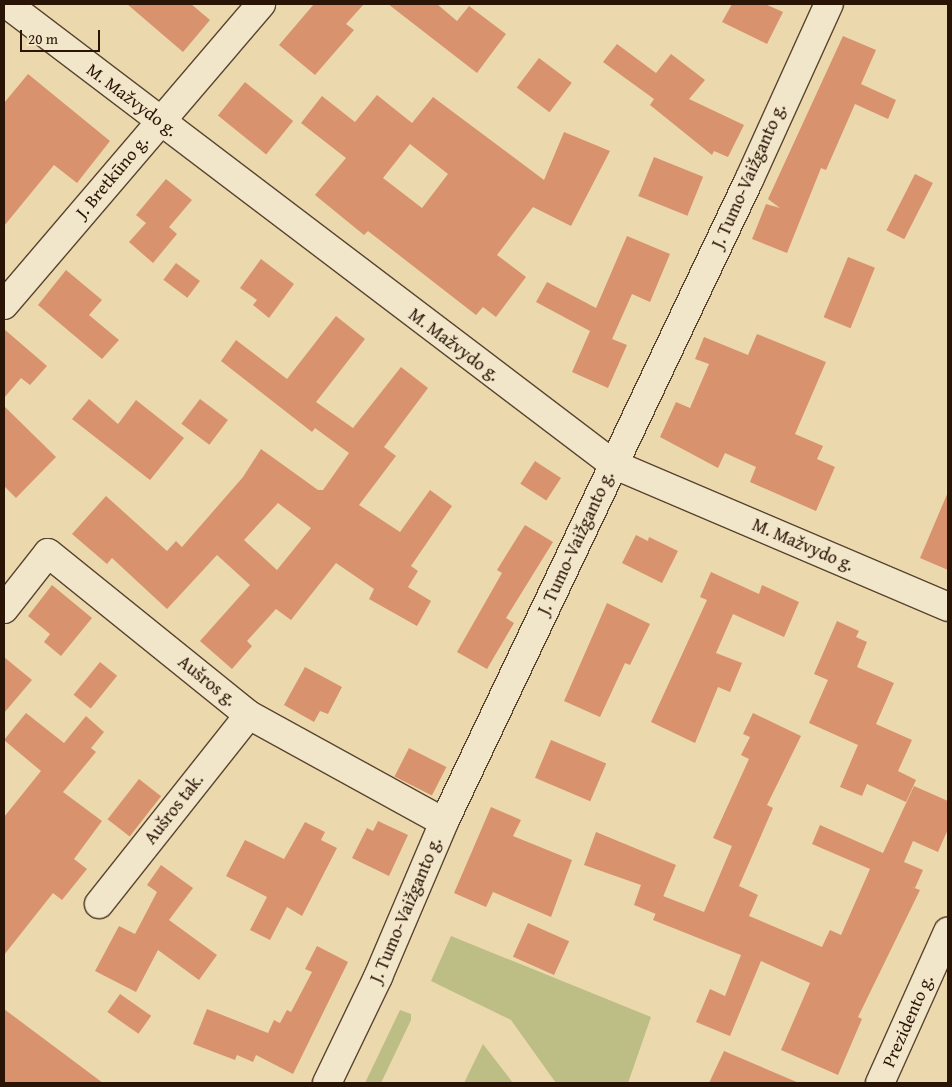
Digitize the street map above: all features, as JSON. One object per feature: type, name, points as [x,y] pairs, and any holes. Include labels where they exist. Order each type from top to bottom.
[{"type":"street","name":"M. Mažvydo g.","points":[[7,4],[613,464],[948,607]]},
{"type":"street","name":"J. Bretkūno g.","points":[[4,305],[261,4]]},
{"type":"street","name":"J. Tumo-Vaižganto g.","points":[[328,1083],[378,977],[444,822],[749,180],[829,4]]},
{"type":"street","name":"Aušros g.","points":[[4,609],[48,553],[249,715],[444,822]]},
{"type":"street","name":"Aušros tak.","points":[[99,904],[249,715]]},
{"type":"street","name":"Prezidento g.","points":[[880,1083],[948,932]]},
{"type":"green space","points":[[451,936],[651,1017],[628,1083],[556,1083],[511,1020],[431,981]]},
{"type":"green space","points":[[400,1010],[411,1014],[411,1020],[381,1083],[365,1083]]},
{"type":"green space","points":[[483,1044],[513,1083],[464,1083]]},
{"type":"building","points":[[127,4],[191,4],[210,20],[183,52]]},
{"type":"building","points":[[314,4],[364,4],[346,24],[354,30],[315,75],[279,45]]},
{"type":"building","points":[[388,4],[437,4],[457,21],[469,6],[506,34],[477,73]]},
{"type":"building","points":[[732,4],[765,4],[783,12],[767,44],[722,22]]},
{"type":"building","points":[[843,36],[876,50],[861,84],[896,100],[888,119],[855,104],[826,170],[821,168],[787,253],[752,239],[766,204],[780,208],[768,199]]},
{"type":"building","points":[[617,44],[656,73],[671,54],[705,80],[689,99],[744,125],[728,157],[714,151],[712,155],[650,105],[654,99],[603,62]]},
{"type":"building","points":[[539,58],[572,83],[549,112],[517,88]]},
{"type":"building","points":[[28,74],[110,141],[77,183],[54,165],[4,226],[4,103]]},
{"type":"building","points":[[245,82],[293,121],[266,154],[218,115]]},
{"type":"building","points":[[377,95],[412,123],[433,97],[544,180],[564,132],[610,151],[571,226],[533,207],[497,255],[526,277],[496,317],[483,307],[476,315],[368,231],[364,235],[315,195],[346,158],[301,123],[322,96],[355,122]],"holes":[[[410,144],[448,174],[422,208],[383,178]]]},
{"type":"building","points":[[654,157],[703,177],[687,216],[638,196]]},
{"type":"building","points":[[915,174],[933,183],[904,239],[886,230]]},
{"type":"building","points":[[166,179],[192,200],[169,227],[177,234],[153,263],[129,242],[146,223],[136,215]]},
{"type":"building","points":[[627,236],[670,254],[650,302],[632,294],[612,339],[627,345],[608,388],[572,372],[590,331],[536,302],[547,282],[596,308]]},
{"type":"building","points":[[848,257],[875,268],[851,328],[824,317]]},
{"type":"building","points":[[261,259],[294,284],[269,318],[253,305],[257,300],[240,288]]},
{"type":"building","points":[[176,263],[200,281],[187,298],[163,280]]},
{"type":"building","points":[[66,270],[102,300],[89,315],[119,340],[102,359],[38,305]]},
{"type":"building","points":[[336,316],[365,339],[316,402],[353,428],[401,367],[428,388],[384,447],[396,456],[359,505],[400,532],[430,490],[452,506],[411,566],[418,571],[408,587],[431,601],[417,626],[369,599],[374,589],[336,563],[291,620],[276,609],[247,641],[252,646],[232,669],[200,641],[250,585],[217,555],[167,609],[112,558],[107,564],[72,534],[106,496],[167,551],[176,541],[182,547],[243,477],[261,449],[318,490],[323,490],[349,453],[315,428],[312,432],[221,361],[236,340],[287,379]],"holes":[[[278,503],[311,528],[277,570],[244,540]]]},
{"type":"building","points":[[4,329],[47,366],[30,385],[21,378],[4,398]]},
{"type":"building","points":[[757,334],[826,362],[795,434],[823,446],[817,459],[835,467],[816,511],[750,482],[756,467],[725,453],[718,468],[660,437],[676,402],[690,408],[709,364],[695,359],[704,337],[748,355]]},
{"type":"building","points":[[89,399],[118,424],[136,400],[184,438],[150,480],[72,419]]},
{"type":"building","points":[[200,399],[228,420],[209,445],[181,424]]},
{"type":"building","points":[[4,406],[56,457],[16,498],[4,486]]},
{"type":"building","points":[[535,461],[561,478],[546,501],[520,484]]},
{"type":"building","points":[[948,492],[948,570],[920,558]]},
{"type":"building","points":[[525,525],[553,542],[506,618],[514,623],[487,669],[457,652],[502,573],[497,570]]},
{"type":"building","points":[[636,535],[648,541],[649,537],[678,551],[662,583],[622,563]]},
{"type":"building","points":[[711,572],[759,594],[762,585],[799,602],[784,637],[733,614],[716,653],[742,663],[730,692],[718,687],[695,743],[651,722],[707,600],[700,597]]},
{"type":"building","points":[[52,585],[92,618],[61,656],[44,642],[50,634],[28,616]]},
{"type":"building","points":[[607,603],[650,624],[630,665],[625,663],[600,717],[564,701]]},
{"type":"building","points":[[837,621],[859,631],[856,637],[867,642],[857,667],[894,683],[876,724],[912,740],[898,771],[916,780],[906,802],[867,784],[862,796],[840,787],[858,745],[809,723],[828,680],[814,674]]},
{"type":"building","points":[[4,657],[32,680],[4,713]]},
{"type":"building","points":[[100,662],[117,676],[91,708],[74,695]]},
{"type":"building","points":[[305,667],[342,687],[328,714],[320,711],[314,722],[284,705]]},
{"type":"building","points":[[26,713],[64,743],[86,716],[104,732],[91,748],[96,752],[63,792],[102,821],[74,859],[87,869],[62,900],[53,893],[4,955],[4,817],[41,771],[4,740]]},
{"type":"building","points":[[753,713],[801,736],[767,805],[773,808],[739,886],[758,895],[749,916],[822,947],[830,930],[841,935],[870,869],[812,844],[820,825],[883,853],[914,786],[948,801],[948,829],[938,852],[913,841],[904,862],[923,870],[915,888],[909,886],[920,890],[858,1017],[862,1019],[838,1075],[781,1050],[810,983],[761,961],[730,1036],[696,1022],[710,989],[725,996],[741,955],[653,920],[663,896],[704,912],[732,846],[713,838],[749,759],[741,755],[750,737],[743,734]]},
{"type":"building","points":[[551,740],[606,763],[590,801],[535,778]]},
{"type":"building","points":[[409,748],[446,767],[432,796],[394,777]]},
{"type":"building","points":[[139,779],[161,796],[130,836],[108,819]]},
{"type":"building","points":[[491,807],[521,820],[513,836],[572,860],[551,917],[493,892],[486,907],[454,893]]},
{"type":"building","points":[[378,821],[408,835],[389,876],[352,858],[367,828],[373,831]]},
{"type":"building","points":[[305,822],[325,832],[321,840],[337,848],[302,916],[287,907],[270,940],[250,930],[267,897],[226,876],[245,840],[284,859]]},
{"type":"building","points":[[596,832],[676,865],[656,914],[634,905],[641,885],[584,865]]},
{"type":"building","points":[[161,865],[193,888],[169,920],[217,955],[199,980],[158,950],[136,992],[95,971],[119,926],[135,934],[157,892],[147,885]]},
{"type":"building","points":[[528,923],[569,941],[554,975],[513,957]]},
{"type":"building","points":[[317,946],[348,962],[293,1074],[256,1055],[253,1062],[237,1055],[235,1060],[193,1044],[207,1009],[268,1033],[274,1020],[280,1023],[287,1010],[291,1012],[312,972],[305,969]]},
{"type":"building","points":[[120,994],[151,1016],[139,1034],[107,1012]]},
{"type":"building","points":[[4,1009],[103,1083],[4,1083]]},
{"type":"building","points":[[724,1051],[799,1083],[709,1083]]}]
